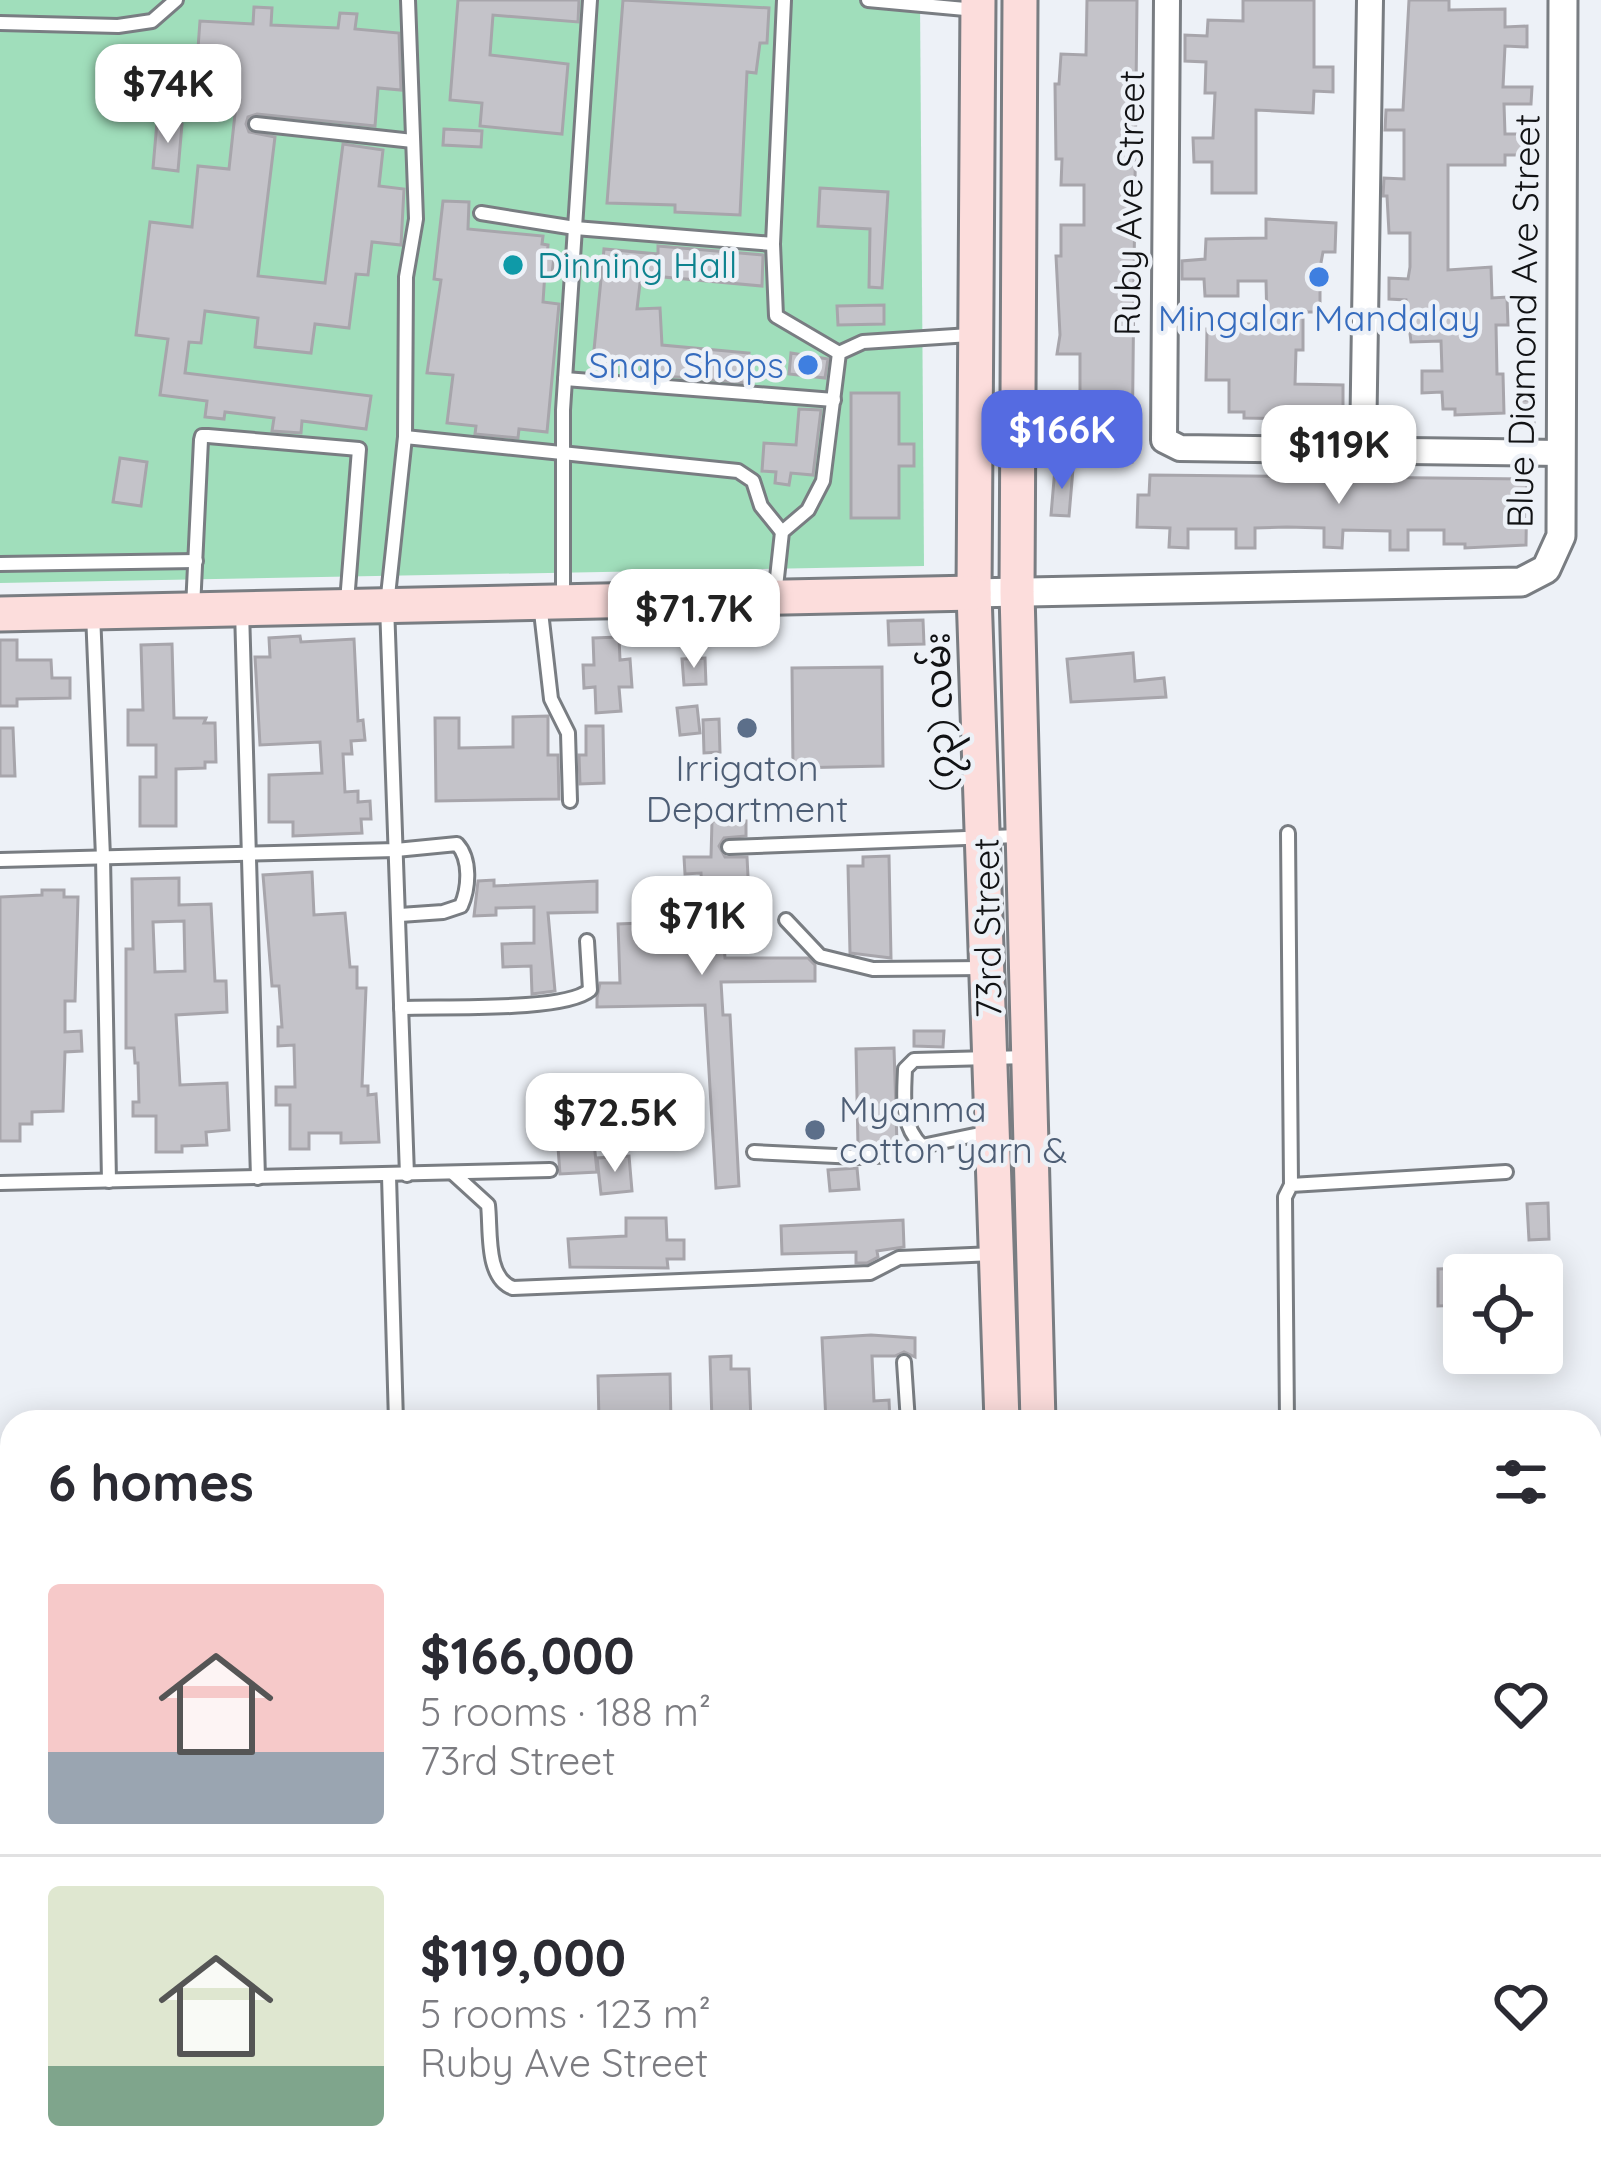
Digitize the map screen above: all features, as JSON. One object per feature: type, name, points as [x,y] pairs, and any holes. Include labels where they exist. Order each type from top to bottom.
[{"type":"main road","name":"73rd Street","points":[[1020,0],[1017,592],[1038,1410]]},
{"type":"main road","name":"(၇၃) လမ်း","points":[[977,5],[974,592],[1002,1410]]},
{"type":"main road","points":[[975,334],[1016,334]]},
{"type":"main road","points":[[0,614],[974,592]]},
{"type":"street","name":"Ruby Ave Street","points":[[1167,0],[1164,440],[1180,448],[1559,453]]},
{"type":"street","points":[[1363,449],[1370,0]]},
{"type":"street","name":"Blue Diamond Ave Street","points":[[974,592],[1521,582],[1546,569],[1561,536],[1562,0]]},
{"type":"lane","points":[[0,23],[118,26],[152,21],[176,0]]},
{"type":"lane","points":[[407,1175],[387,605],[405,437],[406,278],[416,219],[408,0]]},
{"type":"lane","points":[[570,801],[568,733],[551,699],[552,602],[590,0]]},
{"type":"lane","points":[[784,0],[772,244],[776,316],[839,353]]},
{"type":"lane","points":[[868,0],[977,5]]},
{"type":"lane","points":[[256,124],[413,141]]},
{"type":"lane","points":[[481,213],[575,228],[772,244]]},
{"type":"lane","points":[[839,353],[863,342],[975,334]]},
{"type":"lane","points":[[775,597],[782,532],[808,510],[824,481],[839,353]]},
{"type":"lane","points":[[565,380],[834,400]]},
{"type":"lane","points":[[193,610],[202,436],[355,448],[360,454],[347,606]]},
{"type":"lane","points":[[405,437],[738,471],[753,481],[761,506],[782,532]]},
{"type":"lane","points":[[0,565],[196,561]]},
{"type":"lane","points":[[242,609],[259,1178]]},
{"type":"lane","points":[[93,612],[109,1181]]},
{"type":"lane","points":[[1287,1410],[1285,1197],[1291,1186],[1288,833]]},
{"type":"lane","points":[[728,847],[1023,836]]},
{"type":"lane","points":[[0,860],[395,850],[457,844],[464,852],[467,876],[461,905],[443,912],[400,915]]},
{"type":"lane","points":[[786,920],[820,956],[873,969],[987,968]]},
{"type":"lane","points":[[401,1008],[580,998],[590,990],[587,941]]},
{"type":"lane","points":[[922,1146],[909,1133],[906,1120],[905,1069],[914,1060],[1029,1057]]},
{"type":"lane","points":[[754,1152],[856,1157],[909,1154],[922,1146],[992,1131]]},
{"type":"lane","points":[[0,1183],[550,1170]]},
{"type":"lane","points":[[1291,1186],[1506,1172]]},
{"type":"lane","points":[[454,1174],[488,1204],[495,1273],[502,1284],[513,1288],[871,1273],[899,1258],[996,1254]]},
{"type":"lane","points":[[389,1175],[396,1410]]},
{"type":"lane","points":[[904,1362],[907,1410]]},
{"type":"green space","points":[[0,0],[920,0],[924,566],[0,583]]},
{"type":"building","points":[[458,0],[579,0],[578,22],[493,15],[490,55],[568,64],[562,134],[480,126],[482,103],[450,100]]},
{"type":"building","points":[[623,0],[769,8],[767,43],[760,43],[756,73],[747,72],[740,215],[675,212],[675,205],[607,203]]},
{"type":"building","points":[[1087,0],[1137,0],[1132,462],[1086,462],[1086,419],[1059,420],[1059,399],[1080,399],[1080,354],[1057,354],[1056,256],[1061,256],[1061,225],[1084,225],[1084,185],[1061,185],[1055,84],[1059,84],[1061,54],[1086,55]]},
{"type":"building","points":[[1243,0],[1314,0],[1314,67],[1333,67],[1333,92],[1314,91],[1313,113],[1256,110],[1256,193],[1212,193],[1212,162],[1194,162],[1193,138],[1213,138],[1215,93],[1205,93],[1206,62],[1185,61],[1185,35],[1207,36],[1208,20],[1243,21]]},
{"type":"building","points":[[1409,0],[1449,0],[1449,10],[1505,9],[1505,27],[1527,26],[1527,47],[1505,46],[1503,87],[1532,87],[1531,104],[1504,104],[1505,134],[1526,134],[1526,155],[1505,155],[1505,165],[1448,165],[1448,270],[1491,267],[1492,298],[1507,297],[1508,325],[1496,325],[1504,413],[1455,415],[1455,409],[1443,409],[1442,392],[1422,393],[1422,371],[1442,371],[1441,341],[1411,342],[1406,300],[1389,299],[1389,278],[1408,279],[1410,267],[1410,233],[1389,233],[1387,196],[1383,196],[1384,178],[1404,179],[1404,130],[1385,130],[1386,110],[1403,110]]},
{"type":"building","points":[[254,7],[272,8],[271,25],[338,28],[340,13],[357,14],[355,29],[399,33],[401,90],[378,88],[375,126],[257,114],[248,117],[249,132],[275,137],[258,276],[325,283],[343,144],[383,150],[379,186],[404,189],[401,245],[372,242],[368,275],[356,274],[349,328],[315,324],[311,353],[255,347],[258,318],[205,311],[201,343],[189,342],[185,373],[371,396],[366,429],[302,421],[301,433],[272,431],[274,418],[225,412],[224,419],[205,417],[207,401],[160,395],[168,339],[136,335],[150,222],[192,227],[198,166],[229,169],[236,105],[194,102],[200,21],[253,24]]},
{"type":"building","points":[[157,122],[182,124],[178,171],[153,168]]},
{"type":"building","points":[[444,129],[482,131],[481,147],[443,145]]},
{"type":"building","points":[[820,188],[888,192],[882,288],[869,287],[870,229],[818,226]]},
{"type":"building","points":[[443,201],[469,202],[468,229],[543,236],[547,257],[554,257],[552,273],[545,272],[543,302],[559,304],[547,432],[519,429],[518,438],[475,434],[476,426],[447,423],[453,375],[427,373],[441,280],[434,279]]},
{"type":"building","points":[[1266,219],[1336,223],[1335,252],[1323,252],[1320,268],[1320,312],[1307,312],[1303,317],[1303,350],[1296,350],[1295,384],[1343,385],[1343,408],[1290,411],[1290,419],[1244,418],[1244,412],[1229,412],[1229,380],[1206,380],[1207,329],[1267,324],[1266,281],[1238,281],[1238,296],[1205,296],[1204,279],[1182,279],[1182,261],[1205,259],[1206,239],[1266,238]]},
{"type":"building","points":[[658,246],[763,255],[762,286],[641,275],[637,309],[660,308],[662,345],[749,353],[746,383],[641,374],[642,364],[593,360],[604,249],[658,254]]},
{"type":"building","points":[[884,305],[884,324],[838,325],[837,306]]},
{"type":"building","name":"Snap Shops","points":[[791,353],[828,359],[825,378],[789,374]]},
{"type":"building","points":[[851,393],[899,393],[899,444],[914,444],[914,466],[899,466],[899,518],[851,518]]},
{"type":"building","points":[[1517,400],[1534,400],[1534,427],[1518,427]]},
{"type":"building","points":[[799,409],[821,410],[813,475],[791,473],[789,485],[775,483],[776,472],[762,471],[764,443],[796,445]]},
{"type":"building","points":[[120,458],[147,462],[141,506],[113,502]]},
{"type":"building","points":[[1055,468],[1073,469],[1069,516],[1051,515]]},
{"type":"building","points":[[1150,475],[1527,479],[1526,545],[1465,548],[1465,544],[1444,544],[1444,530],[1408,530],[1408,550],[1390,550],[1390,531],[1343,530],[1342,548],[1324,547],[1324,528],[1287,527],[1255,528],[1255,548],[1236,548],[1236,529],[1188,529],[1188,548],[1169,547],[1170,528],[1137,527],[1138,495],[1149,495]]},
{"type":"building","points":[[923,620],[924,644],[889,645],[888,621]]},
{"type":"building","points":[[300,636],[301,642],[354,639],[358,721],[363,720],[365,740],[351,741],[352,754],[343,754],[345,792],[358,791],[358,802],[370,801],[371,819],[361,819],[362,833],[293,836],[293,822],[269,822],[269,775],[322,773],[320,742],[260,745],[255,657],[270,657],[269,638]]},
{"type":"building","points":[[619,637],[620,660],[630,659],[632,687],[619,687],[621,711],[596,713],[595,687],[584,688],[583,665],[594,665],[593,638]]},
{"type":"building","points":[[0,640],[17,640],[17,660],[51,660],[52,678],[70,678],[70,698],[17,699],[17,706],[0,706]]},
{"type":"building","points":[[172,644],[174,718],[206,718],[204,723],[215,723],[216,762],[205,762],[205,768],[176,769],[176,826],[140,826],[140,777],[156,777],[156,745],[128,745],[128,710],[143,710],[141,645]]},
{"type":"building","points":[[1133,653],[1135,681],[1164,678],[1166,697],[1071,702],[1067,659]]},
{"type":"building","points":[[705,658],[706,684],[684,685],[682,659]]},
{"type":"building","points":[[882,667],[883,766],[793,768],[792,668]]},
{"type":"building","points":[[697,706],[700,733],[680,735],[677,708]]},
{"type":"building","points":[[548,716],[548,755],[558,755],[559,799],[436,801],[435,718],[459,718],[459,748],[513,747],[513,717]]},
{"type":"building","points":[[719,719],[720,752],[704,753],[703,720]]},
{"type":"building","points":[[586,726],[603,726],[604,783],[580,784],[579,755],[586,755]]},
{"type":"building","points":[[0,728],[13,728],[15,776],[0,776]]},
{"type":"building","points":[[712,821],[746,821],[746,836],[724,838],[719,846],[725,857],[747,857],[750,915],[722,916],[725,958],[808,958],[815,965],[815,981],[721,982],[723,1015],[730,1015],[739,1186],[716,1188],[705,1005],[597,1007],[600,983],[620,983],[618,924],[667,922],[667,931],[704,928],[701,873],[685,874],[684,857],[711,857]]},
{"type":"building","points":[[889,856],[891,958],[850,953],[848,866],[863,866],[863,857]]},
{"type":"building","points":[[312,872],[314,915],[345,913],[350,967],[357,967],[357,988],[366,988],[362,1086],[368,1086],[368,1095],[376,1094],[379,1142],[341,1143],[341,1133],[309,1133],[309,1149],[290,1149],[290,1105],[276,1105],[276,1087],[295,1087],[294,1045],[278,1046],[278,1027],[282,1027],[279,986],[272,986],[263,875]]},
{"type":"building","points":[[179,878],[179,905],[211,904],[215,981],[226,981],[227,1012],[176,1015],[180,1085],[227,1083],[229,1130],[206,1132],[207,1145],[182,1146],[182,1152],[156,1152],[156,1116],[133,1116],[133,1102],[139,1102],[138,1063],[134,1048],[126,1048],[132,879]],"holes":[[[184,921],[185,971],[155,972],[153,922]]]},
{"type":"building","points":[[494,880],[494,886],[597,881],[597,912],[548,913],[555,991],[532,994],[531,966],[503,967],[502,944],[534,943],[534,907],[496,908],[496,915],[474,916],[478,881]]},
{"type":"building","points":[[42,890],[64,890],[64,897],[78,897],[75,1001],[65,1001],[65,1032],[81,1031],[82,1051],[65,1052],[63,1111],[32,1112],[32,1124],[20,1124],[20,1141],[0,1141],[0,897],[42,895]]},
{"type":"building","points":[[914,1031],[944,1031],[943,1047],[914,1046]]},
{"type":"building","points":[[894,1048],[897,1144],[858,1146],[856,1049]]},
{"type":"building","points":[[579,1106],[582,1113],[591,1112],[597,1172],[560,1174],[555,1107]]},
{"type":"building","points":[[629,1156],[632,1191],[601,1194],[597,1158]]},
{"type":"building","points":[[857,1168],[859,1189],[830,1191],[828,1170]]},
{"type":"building","points":[[1548,1203],[1549,1239],[1529,1240],[1527,1204]]},
{"type":"building","points":[[626,1218],[666,1218],[667,1240],[684,1240],[684,1259],[667,1259],[668,1268],[570,1267],[568,1239],[626,1236]]},
{"type":"building","points":[[903,1220],[904,1247],[877,1251],[878,1257],[867,1263],[856,1263],[856,1252],[782,1254],[781,1226]]},
{"type":"building","points":[[1438,1269],[1443,1269],[1443,1306],[1438,1306]]},
{"type":"building","points":[[822,1338],[915,1338],[915,1357],[904,1352],[872,1356],[874,1401],[889,1400],[889,1410],[825,1410]]},
{"type":"building","points":[[731,1356],[731,1369],[749,1369],[751,1410],[712,1410],[710,1357]]},
{"type":"building","points":[[670,1374],[671,1410],[599,1410],[598,1376]]},
{"type":"place","name":"Dinning Hall","points":[[513,265]]},
{"type":"place","name":"Mingalar Mandalay","points":[[1319,277]]},
{"type":"place","name":"Snap Shops","points":[[808,365]]},
{"type":"place","name":"Irrigaton Department","points":[[747,728]]},
{"type":"place","name":"Myanma cotton yarn &","points":[[815,1130]]}]
